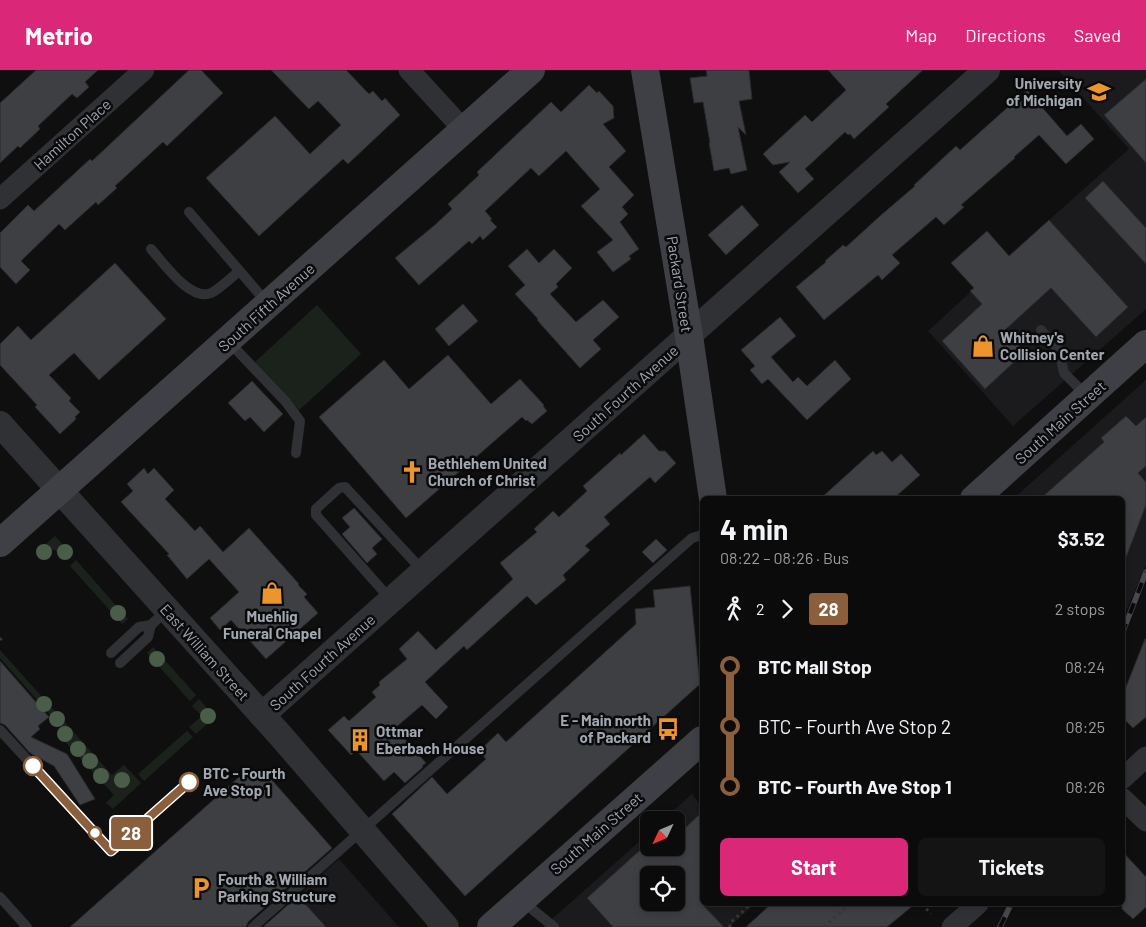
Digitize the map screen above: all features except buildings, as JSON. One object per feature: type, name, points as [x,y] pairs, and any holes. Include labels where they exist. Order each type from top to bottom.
[{"type":"main road","name":"South Fifth Avenue","points":[[0,543],[531,70]]},
{"type":"main road","name":"Packard Street","points":[[645,70],[689,336],[713,496]]},
{"type":"main road","name":"South Main Street","points":[[977,496],[1146,344]]},
{"type":"main road","name":"South Main Street","points":[[491,927],[700,742]]},
{"type":"street","name":"Hamilton Place","points":[[0,199],[144,70]]},
{"type":"street","points":[[409,70],[464,130]]},
{"type":"street","name":"South Fourth Avenue","points":[[262,715],[987,70]]},
{"type":"street","name":"East William Street","points":[[0,424],[59,490],[159,617],[262,715],[446,927]]},
{"type":"street","points":[[1125,776],[1146,757]]},
{"type":"street","points":[[1125,801],[1146,821]]},
{"type":"street","points":[[952,927],[976,906]]},
{"type":"lane","points":[[189,212],[268,305]]},
{"type":"lane","points":[[151,249],[180,282],[195,293],[211,293],[239,271]]},
{"type":"lane","points":[[1041,330],[1059,350],[1064,373],[1088,397]]},
{"type":"lane","points":[[228,341],[286,402],[300,421],[296,453]]},
{"type":"lane","points":[[392,600],[316,515],[316,509],[339,488],[345,487],[424,572]]},
{"type":"lane","points":[[254,927],[692,538],[700,536]]},
{"type":"lane","points":[[111,653],[139,627],[159,617]]},
{"type":"lane","points":[[120,663],[148,637],[159,617]]},
{"type":"lane","points":[[0,730],[111,851]]},
{"type":"lane","points":[[0,897],[26,927]]},
{"type":"lane","points":[[521,900],[554,927]]},
{"type":"path","points":[[0,640],[4,637]]},
{"type":"path","points":[[730,927],[730,923],[749,906]]},
{"type":"path","points":[[824,927],[848,906]]},
{"type":"path","points":[[924,906],[931,914]]},
{"type":"shaded area","points":[[1058,70],[1146,70],[1146,309],[1013,426],[928,331],[1129,149]]},
{"type":"shaded area","points":[[317,305],[361,354],[299,410],[255,362]]},
{"type":"shaded area","points":[[1146,380],[1146,565],[1125,613],[1125,496],[1016,496]]},
{"type":"shaded area","points":[[55,536],[71,554],[64,560],[54,549],[42,560],[36,553]]},
{"type":"shaded area","points":[[76,560],[128,619],[122,624],[70,566]]},
{"type":"shaded area","points":[[153,647],[196,695],[190,701],[147,653]]},
{"type":"shaded area","points":[[0,650],[112,775],[124,765],[141,783],[113,809],[106,803],[114,795],[57,733],[62,728],[0,658]]},
{"type":"shaded area","points":[[199,699],[215,717],[196,734],[189,727],[202,716],[192,706]]},
{"type":"shaded area","points":[[187,731],[193,737],[144,781],[138,774]]},
{"type":"shaded area","points":[[692,794],[700,804],[700,906],[753,906],[729,927],[543,927],[640,841],[640,856],[685,856],[685,811],[673,811]]},
{"type":"shaded area","points":[[339,859],[399,927],[263,927]]},
{"type":"railway","points":[[1125,626],[1146,572]]},
{"type":"railway","points":[[1000,927],[1010,906]]},
{"type":"bus line","name":"28","points":[[33,766],[111,851],[189,782]]},
{"type":"place","name":"University of Michigan","points":[[1099,92]]},
{"type":"place","name":"Whitney's Collision Center","points":[[983,346]]},
{"type":"place","name":"Bethlehem United Church of Christ","points":[[412,472]]},
{"type":"place","name":"Muehlig Funeral Chapel","points":[[272,593]]},
{"type":"place","name":"E - Main north of Packard","points":[[668,729]]},
{"type":"place","name":"Ottmar Eberbach House","points":[[360,740]]},
{"type":"place","name":"BTC - Fourth Ave Stop 1","points":[[189,782]]},
{"type":"place","name":"Fourth & William Parking Structure","points":[[201,888]]}]
